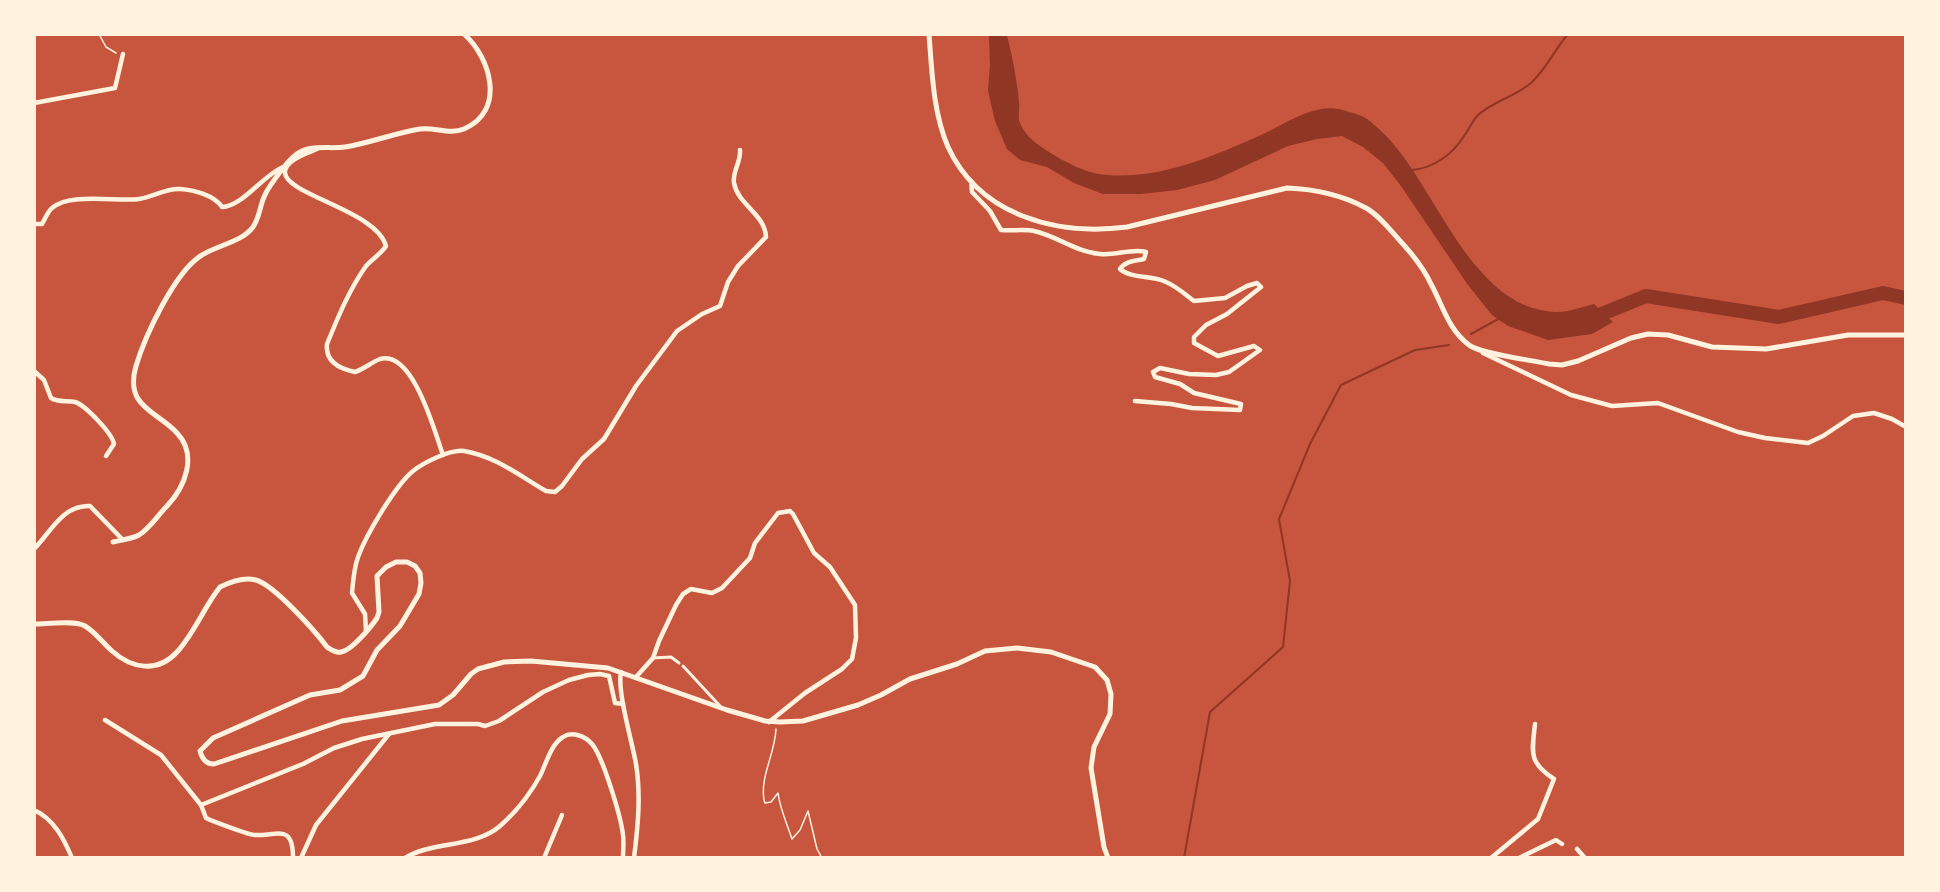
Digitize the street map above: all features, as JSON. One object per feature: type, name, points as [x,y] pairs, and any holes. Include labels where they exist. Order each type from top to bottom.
[{"type":"street","points":[[34,224],[42,224],[52,207],[66,202],[95,198],[138,199],[178,189],[206,196],[217,200],[222,207],[229,207],[300,152],[345,147],[421,129],[455,131],[471,126],[482,116],[488,103],[491,82],[480,52],[464,34]]},
{"type":"street","points":[[929,34],[933,84],[938,113],[948,147],[971,181],[998,204],[1020,215],[1055,226],[1094,230],[1127,227],[1287,188],[1307,189],[1334,195],[1367,209],[1387,226],[1414,256],[1430,281],[1446,319],[1471,347],[1571,395],[1612,406],[1658,403],[1738,432],[1808,443],[1853,416],[1874,413],[1892,419],[1905,427]]},
{"type":"street","points":[[34,103],[115,88],[123,54]]},
{"type":"street","points":[[320,149],[303,155],[289,164],[285,176],[303,190],[351,212],[384,238],[386,246],[368,264],[353,286],[326,351],[331,361],[343,370],[355,372],[380,359],[389,359],[404,367],[423,399],[443,455]]},
{"type":"street","points":[[366,631],[365,614],[352,593],[357,559],[381,513],[413,471],[443,455],[462,451],[492,459],[551,493],[559,489],[582,459],[604,439],[636,386],[677,332],[688,322],[720,306],[728,282],[738,266],[766,237],[766,228],[762,221],[738,193],[734,184],[734,176],[741,159],[740,150]]},
{"type":"street","points":[[113,542],[138,536],[172,501],[185,480],[188,462],[184,442],[177,432],[144,408],[134,386],[136,368],[150,331],[165,301],[186,269],[200,256],[247,234],[255,226],[265,194],[284,166]]},
{"type":"street","points":[[971,181],[972,192],[990,211],[1001,230],[1016,232],[1031,230],[1054,237],[1085,251],[1100,254],[1129,253],[1139,250],[1146,252],[1144,259],[1129,262],[1122,265],[1120,269],[1124,273],[1168,282],[1194,301],[1225,298],[1257,283],[1261,287],[1194,337],[1194,343],[1218,356],[1254,345],[1260,350],[1255,355],[1229,372],[1216,375],[1189,374],[1160,368],[1153,372],[1155,377],[1180,384],[1194,393],[1241,404],[1240,410],[1192,408],[1135,401]]},
{"type":"street","points":[[1471,347],[1562,365],[1578,361],[1631,338],[1648,334],[1668,335],[1712,347],[1766,349],[1848,335],[1905,335]]},
{"type":"street","points":[[34,371],[44,380],[51,398],[60,402],[70,401],[78,404],[109,433],[114,444],[105,456]]},
{"type":"street","points":[[34,549],[67,511],[79,506],[90,506],[123,540]]},
{"type":"street","points":[[636,677],[652,658],[683,594],[691,589],[712,593],[722,588],[750,558],[755,543],[778,513],[790,511],[814,553],[830,567],[855,605],[856,638],[852,659],[842,669],[805,693],[772,722]]},
{"type":"street","points":[[34,624],[84,625],[113,653],[127,662],[138,666],[155,666],[165,663],[177,652],[220,587],[239,581],[256,580],[271,588],[327,647],[334,652],[344,652],[373,624],[379,612],[377,580],[380,572],[396,562],[407,562],[415,566],[420,573],[419,594],[400,626],[376,650],[363,676],[340,690],[310,695],[213,738],[200,751],[208,764],[214,764],[342,721],[439,705],[453,695],[471,674],[490,665],[531,661],[594,666],[621,672],[722,708],[772,722],[803,721],[858,705],[910,679],[957,664],[985,651],[1017,648],[1052,652],[1095,667],[1107,680],[1111,694],[1110,714],[1094,747],[1091,768],[1104,847],[1108,858]]},
{"type":"street","points":[[652,658],[671,657],[679,663]]},
{"type":"street","points":[[683,666],[722,708]]},
{"type":"street","points":[[621,672],[623,704],[636,767],[639,808],[634,858]]},
{"type":"street","points":[[201,805],[303,764],[334,748],[362,739],[435,724],[485,726],[499,721],[543,692],[569,680],[588,675],[609,676],[615,703],[623,704]]},
{"type":"street","points":[[105,720],[161,754],[201,805],[206,818],[254,836],[279,832],[288,837],[293,845],[293,858]]},
{"type":"street","points":[[1535,724],[1533,759],[1545,775],[1562,783]]},
{"type":"street","points":[[301,858],[316,825],[389,734]]},
{"type":"street","points":[[405,858],[417,851],[478,836],[499,827],[525,798],[539,777],[556,743],[563,736],[570,734],[586,739],[593,745],[599,757],[616,805],[623,834],[623,858]]},
{"type":"street","points":[[1491,858],[1538,819],[1554,779]]},
{"type":"street","points":[[34,810],[63,836],[72,858]]},
{"type":"street","points":[[544,858],[562,815]]},
{"type":"street","points":[[1519,858],[1556,840],[1562,844]]},
{"type":"street","points":[[1577,849],[1585,858]]},
{"type":"path","points":[[99,34],[106,47],[115,53],[123,54]]},
{"type":"path","points":[[772,722],[774,750],[764,779],[765,803],[771,802],[778,793],[780,806],[792,839],[800,830],[808,811],[817,849],[822,858]]},
{"type":"shaded area","points":[[989,35],[1007,35],[1017,85],[1019,120],[1025,132],[1046,150],[1078,167],[1094,173],[1120,176],[1162,171],[1223,152],[1302,115],[1335,108],[1362,116],[1371,122],[1401,153],[1456,239],[1476,266],[1498,289],[1524,305],[1554,312],[1569,311],[1594,304],[1613,322],[1592,334],[1548,340],[1508,326],[1492,315],[1468,285],[1383,163],[1363,147],[1342,136],[1288,146],[1215,180],[1177,190],[1141,194],[1103,194],[1074,183],[1047,167],[1020,160],[1007,149],[995,121],[988,91]]},
{"type":"waterway","points":[[1412,170],[1435,163],[1449,154],[1460,143],[1475,118],[1483,111],[1519,92],[1532,82],[1568,34]]},
{"type":"waterway","points":[[1587,320],[1646,296],[1779,317],[1883,293],[1906,298]]},
{"type":"waterway","points":[[1471,334],[1500,318]]},
{"type":"waterway","points":[[1184,858],[1210,712],[1283,647],[1290,581],[1279,519],[1310,444],[1341,385],[1415,350],[1449,345]]}]
